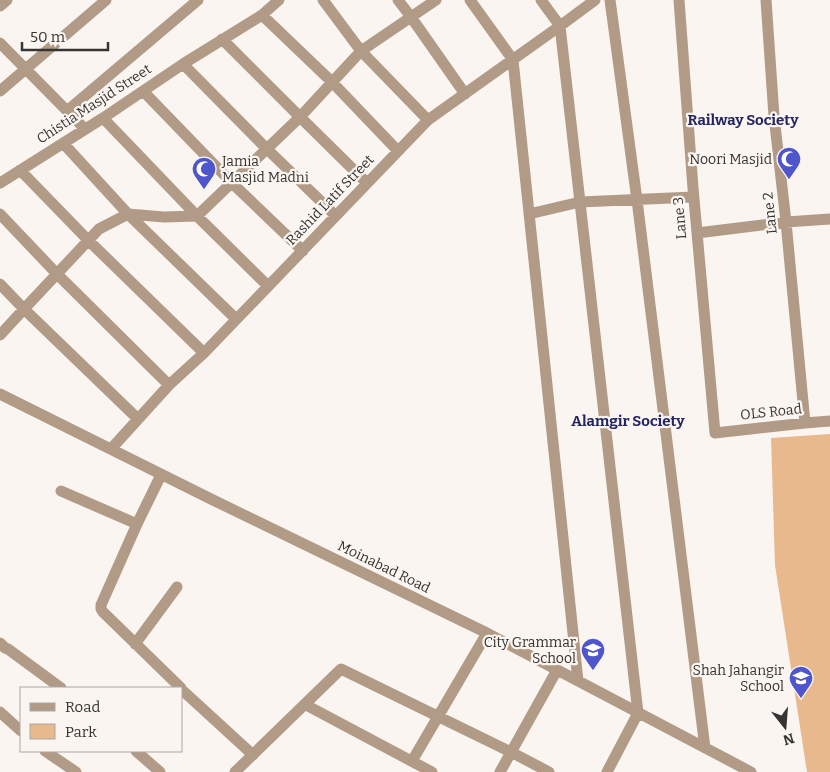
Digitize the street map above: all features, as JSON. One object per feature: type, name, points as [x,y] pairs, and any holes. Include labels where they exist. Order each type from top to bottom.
[{"type":"street","points":[[0,6],[7,0]]},
{"type":"street","points":[[0,91],[106,0]]},
{"type":"street","points":[[67,111],[198,0]]},
{"type":"street","name":"Chistia Masjid Street","points":[[0,183],[262,15],[279,0]]},
{"type":"street","points":[[323,0],[361,51],[428,120]]},
{"type":"street","points":[[398,0],[465,94]]},
{"type":"street","points":[[0,335],[99,229],[128,214],[164,217],[198,216],[300,117],[361,51],[436,0]]},
{"type":"street","points":[[470,0],[513,60],[578,681]]},
{"type":"street","points":[[541,0],[560,26],[638,713],[607,772]]},
{"type":"street","name":"Rashid Latif Street","points":[[111,449],[169,385],[204,353],[428,120],[595,0]]},
{"type":"street","points":[[610,0],[637,200],[705,748]]},
{"type":"street","name":"Lane 3","points":[[679,0],[693,197],[715,433]]},
{"type":"street","name":"Lane 2","points":[[766,0],[774,116],[805,423]]},
{"type":"street","points":[[262,15],[332,82],[398,151]]},
{"type":"street","points":[[222,39],[368,183]]},
{"type":"street","points":[[0,43],[84,129]]},
{"type":"street","points":[[183,64],[336,216]]},
{"type":"street","points":[[143,91],[232,183],[303,251]]},
{"type":"street","points":[[103,118],[268,286]]},
{"type":"street","points":[[63,143],[128,214],[236,319]]},
{"type":"street","points":[[20,170],[89,241],[204,353]]},
{"type":"street","points":[[529,214],[580,202],[693,197]]},
{"type":"street","points":[[0,214],[57,274],[169,385]]},
{"type":"street","points":[[697,233],[786,222],[830,219]]},
{"type":"street","points":[[0,284],[138,420]]},
{"type":"street","name":"Moinabad Road","points":[[0,394],[487,633],[751,772]]},
{"type":"street","name":"OLS Road","points":[[715,433],[830,422]]},
{"type":"street","points":[[162,474],[137,524],[100,605],[100,609],[180,687]]},
{"type":"street","points":[[60,492],[137,524]]},
{"type":"street","points":[[135,644],[177,587]]},
{"type":"street","points":[[413,766],[438,716],[487,633]]},
{"type":"street","points":[[2,647],[8,649],[60,687]]},
{"type":"street","points":[[235,772],[341,669],[549,772]]},
{"type":"street","points":[[500,772],[557,670]]},
{"type":"street","points":[[182,689],[253,755]]},
{"type":"street","points":[[306,704],[413,766],[432,772]]},
{"type":"street","points":[[0,712],[20,730]]},
{"type":"street","points":[[47,752],[76,772]]},
{"type":"street","points":[[137,752],[160,772]]},
{"type":"green space","points":[[830,434],[830,772],[807,772],[775,565],[771,438]]},
{"type":"place","name":"Noori Masjid","points":[[789,180]]},
{"type":"place","name":"Jamia Masjid Madni","points":[[204,190]]},
{"type":"place","name":"City Grammar School","points":[[593,671]]},
{"type":"place","name":"Shah Jahangir School","points":[[801,699]]},
{"type":"district","name":"Railway Society","points":[[743,120]]},
{"type":"district","name":"Alamgir Society","points":[[628,421]]}]
